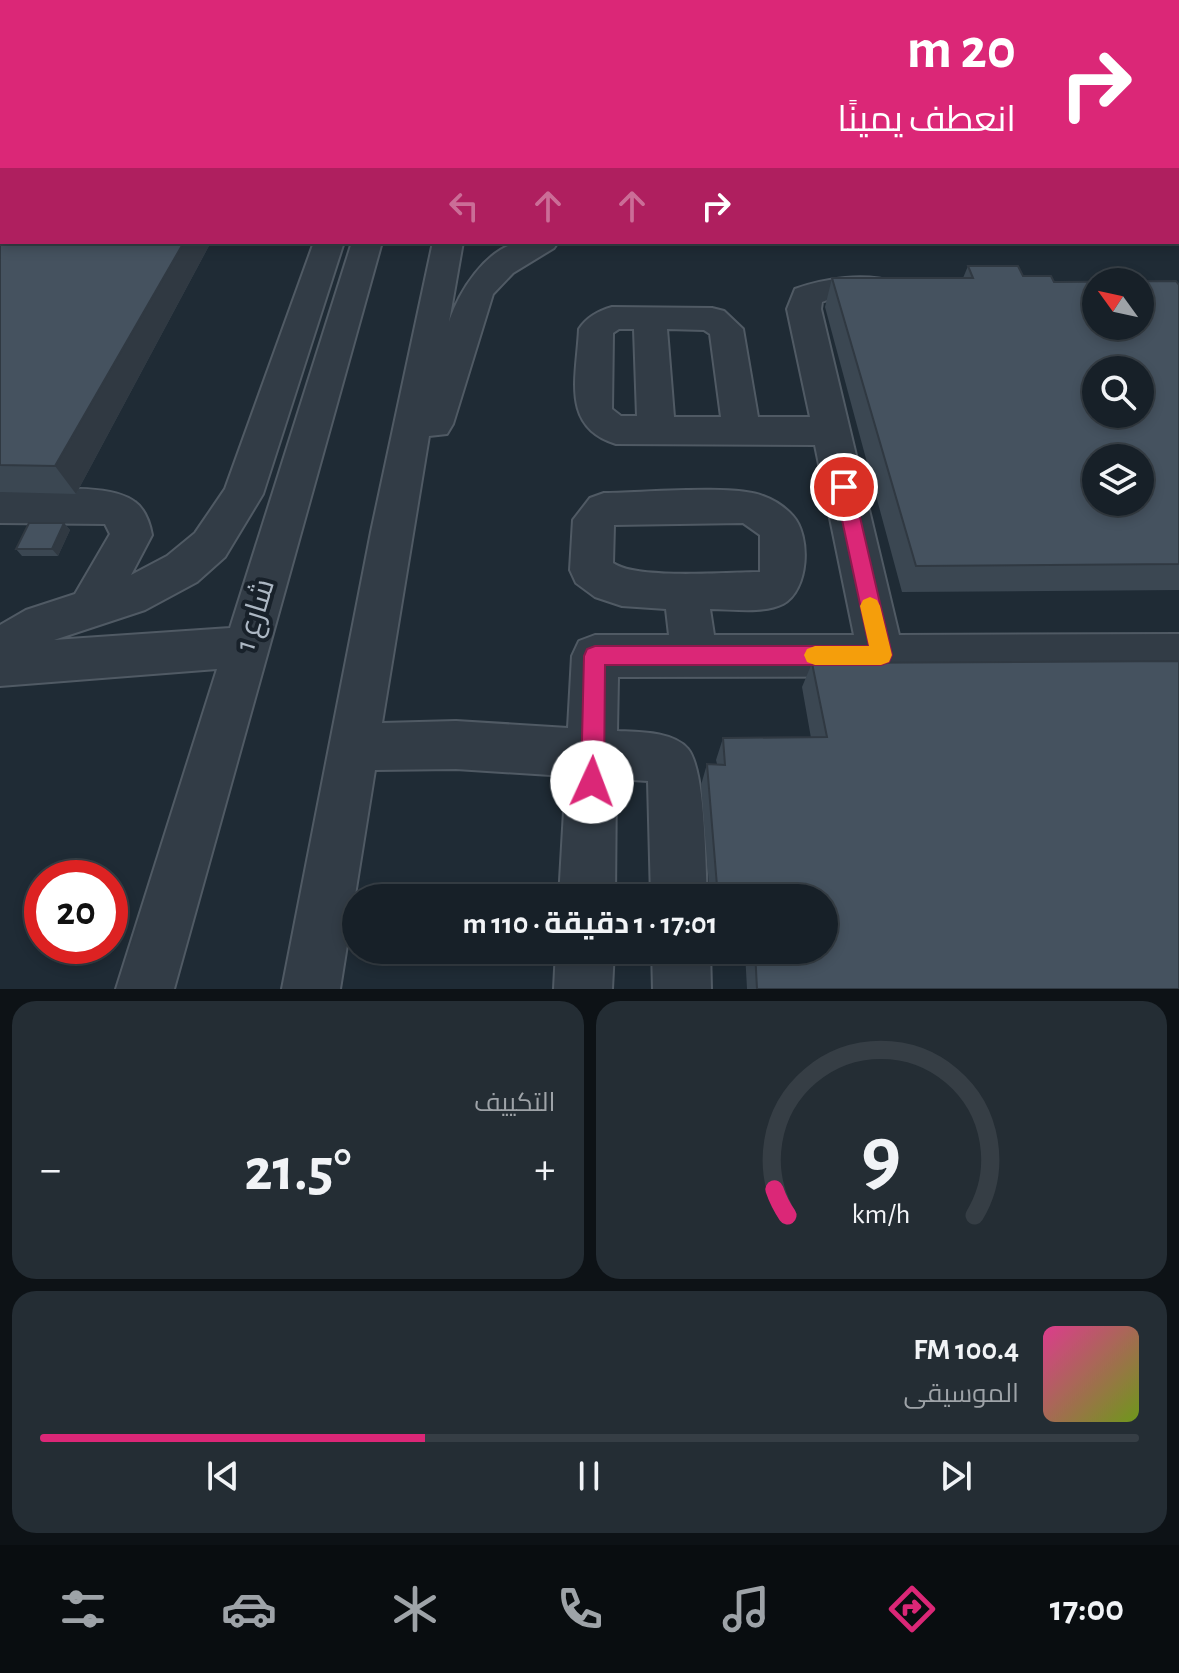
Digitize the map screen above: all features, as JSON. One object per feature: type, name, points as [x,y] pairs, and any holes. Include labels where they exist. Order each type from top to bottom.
[{"type":"street","points":[[0,156],[0,165]]},
{"type":"street","points":[[0,648],[42,624],[129,597],[182,569],[210,545],[243,494],[328,244]]},
{"type":"street","name":"شارع 1","points":[[145,989],[366,244]]},
{"type":"street","points":[[311,989],[392,532],[448,244]]},
{"type":"street","points":[[392,532],[418,470],[457,359],[472,303],[496,269],[540,244]]},
{"type":"street","points":[[881,655],[804,309],[807,296],[826,289],[921,289]]},
{"type":"street","points":[[742,431],[726,329],[712,319],[612,318],[596,329],[594,410],[602,423],[616,430],[742,431],[831,431]]},
{"type":"street","points":[[650,319],[656,430]]},
{"type":"street","points":[[0,507],[101,508],[124,516],[130,525],[131,535],[91,608]]},
{"type":"street","points":[[686,591],[694,655]]},
{"type":"street","points":[[0,665],[245,647]]},
{"type":"street","points":[[588,884],[595,656],[1179,655]]},
{"type":"street","points":[[355,747],[456,745],[654,757],[670,766],[674,785],[678,884]]},
{"type":"street","points":[[583,989],[584,964]]},
{"type":"street","points":[[681,964],[682,989]]},
{"type":"building","points":[[0,244],[183,244],[55,466],[0,465]]},
{"type":"building","points":[[968,266],[1018,266],[1023,276],[1051,276],[1054,282],[1082,282],[1082,340],[1154,340],[1154,281],[1176,281],[1179,285],[1179,564],[916,566],[832,278],[973,278]]},
{"type":"building","points":[[29,523],[64,523],[52,549],[16,549]]},
{"type":"building","points":[[1179,661],[1179,989],[757,989],[756,964],[838,964],[838,884],[717,884],[707,764],[725,765],[723,738],[827,737],[812,663]]},
{"type":"slow traffic","points":[[815,655],[881,655],[870,606]]},
{"type":"route","points":[[592,782],[595,656],[881,655],[844,487]]}]
